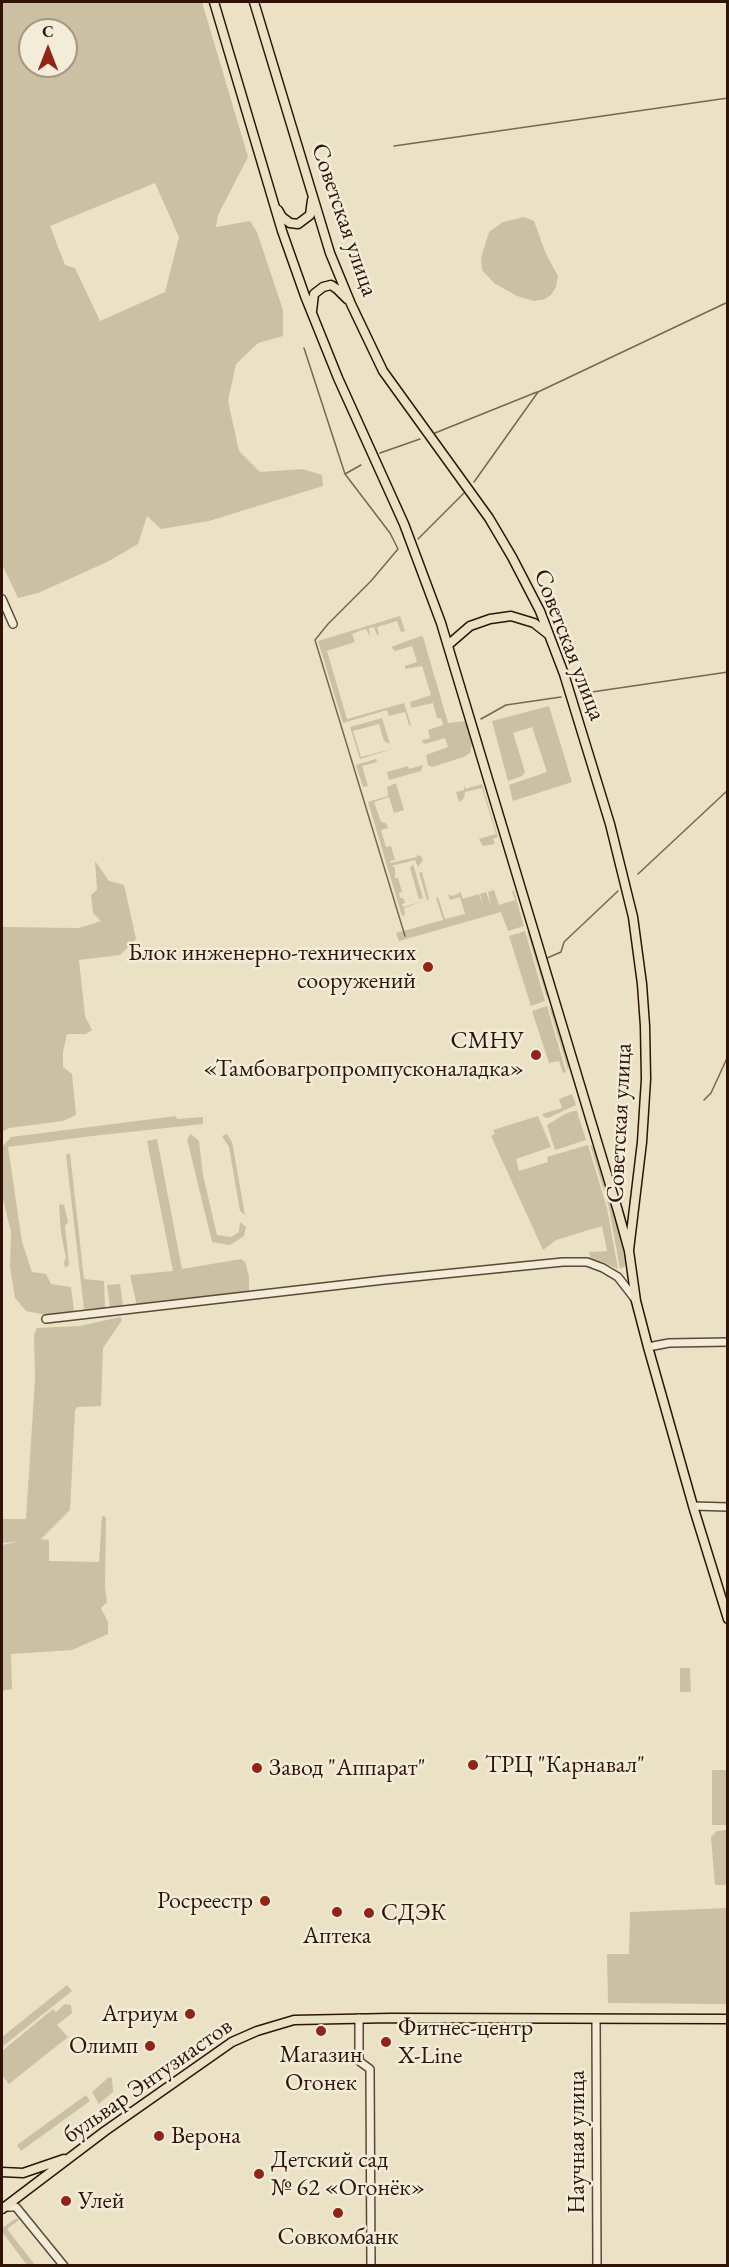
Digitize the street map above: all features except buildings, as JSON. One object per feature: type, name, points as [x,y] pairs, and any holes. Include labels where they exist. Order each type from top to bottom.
[{"type":"main road","points":[[214,2],[273,202],[312,316],[404,524],[432,595],[448,645],[629,1251],[636,1301],[648,1347],[728,1619]]},
{"type":"main road","name":"Советская улица","points":[[254,2],[330,253],[351,304],[383,370],[489,518],[507,547],[540,611],[564,674],[622,867],[633,917],[642,984],[645,1090],[640,1165],[629,1251]]},
{"type":"main road","points":[[273,202],[282,217],[290,223],[298,224],[310,215],[312,195]]},
{"type":"main road","points":[[312,316],[314,294],[323,287],[331,285],[338,289],[351,304]]},
{"type":"main road","points":[[448,645],[470,626],[490,619],[511,616],[534,623],[548,634]]},
{"type":"main road","name":"бульвар Энтузиастов","points":[[2,2207],[232,2042],[257,2031],[294,2020],[359,2018],[728,2019]]},
{"type":"main road","points":[[2,2172],[23,2173],[73,2156]]},
{"type":"street","points":[[2,599],[13,624]]},
{"type":"street","points":[[46,1319],[563,1262],[587,1263],[603,1268],[618,1277],[636,1301]]},
{"type":"street","points":[[648,1347],[669,1343],[728,1342]]},
{"type":"street","points":[[693,1506],[728,1507]]},
{"type":"street","points":[[359,2018],[359,2061],[370,2069],[371,2265]]},
{"type":"street","name":"Научная улица","points":[[596,2019],[597,2265]]},
{"type":"street","points":[[2,2207],[16,2207],[64,2265]]},
{"type":"shaded area","points":[[2,2],[202,2],[248,157],[218,215],[216,227],[250,221],[257,232],[283,310],[283,336],[258,343],[236,364],[228,401],[239,451],[260,472],[303,469],[322,475],[323,486],[209,521],[161,529],[147,516],[138,544],[107,562],[38,593],[18,598],[2,564]],"holes":[[[155,183],[179,237],[165,292],[100,321],[75,268],[65,265],[50,226]]]},
{"type":"shaded area","points":[[524,217],[534,221],[546,254],[558,276],[556,287],[545,299],[534,301],[517,296],[494,283],[482,270],[481,258],[489,232],[503,222]]},
{"type":"shaded area","points":[[400,616],[405,631],[401,632],[397,621],[377,627],[379,635],[374,627],[369,628],[370,637],[366,629],[362,630],[352,634],[355,642],[327,651],[347,719],[404,703],[411,725],[409,725],[405,712],[389,716],[387,710],[343,723],[318,641]]},
{"type":"shaded area","points":[[421,636],[448,723],[466,721],[472,744],[470,753],[464,757],[432,767],[428,765],[426,755],[448,747],[445,738],[425,744],[421,741],[430,738],[428,730],[443,725],[441,718],[437,718],[433,703],[411,708],[410,702],[431,695],[422,666],[405,669],[405,666],[417,662],[412,646],[395,651],[391,647]]},
{"type":"shaded area","points":[[549,706],[572,782],[513,801],[509,785],[547,772],[532,727],[513,733],[525,772],[522,776],[508,781],[492,721]]},
{"type":"shaded area","points":[[382,718],[390,744],[384,741],[379,724],[353,731],[361,757],[396,748],[360,759],[350,727]]},
{"type":"shaded area","points":[[376,759],[377,762],[362,766],[368,786],[363,787],[356,765]]},
{"type":"shaded area","points":[[423,765],[421,771],[389,780],[387,772],[408,766],[409,769]]},
{"type":"shaded area","points":[[396,783],[404,810],[394,813],[389,797],[374,802],[381,822],[386,823],[388,828],[381,830],[386,847],[391,846],[395,860],[390,863],[417,857],[417,855],[423,860],[418,867],[415,860],[391,866],[395,867],[395,878],[398,878],[402,892],[399,893],[400,898],[403,898],[405,903],[402,904],[403,907],[423,901],[404,908],[405,915],[402,916],[368,802],[388,796],[387,787]]},
{"type":"shaded area","points":[[464,784],[465,789],[482,784],[498,837],[493,839],[495,844],[483,846],[479,839],[496,834],[482,788],[465,792],[464,798],[459,802],[456,792],[464,790]]},
{"type":"shaded area","points":[[95,861],[109,881],[124,885],[136,939],[120,955],[79,960],[85,1016],[92,1030],[86,1034],[67,1034],[63,1052],[63,1067],[72,1074],[76,1115],[63,1121],[9,1128],[2,1132],[2,927],[79,928],[101,921],[93,913],[91,895],[97,890]]},
{"type":"shaded area","points":[[413,864],[423,898],[419,899],[410,868]]},
{"type":"shaded area","points":[[422,872],[429,899],[427,900],[419,873]]},
{"type":"shaded area","points":[[494,890],[499,905],[515,900],[512,891],[514,891],[524,926],[508,931],[501,912],[399,941],[396,933],[443,920],[436,898],[438,897],[445,919],[465,914],[460,897],[450,900],[448,894],[452,896],[460,891],[463,899],[479,894],[483,907],[480,894],[486,892],[491,905],[488,892]]},
{"type":"shaded area","points":[[525,931],[545,1001],[531,1006],[509,936]]},
{"type":"shaded area","points":[[527,931],[532,936],[548,994],[547,999]]},
{"type":"shaded area","points":[[547,1006],[566,1072],[563,1073],[559,1061],[549,1063],[532,1011]]},
{"type":"shaded area","points":[[549,1007],[553,1010],[570,1062],[568,1070]]},
{"type":"shaded area","points":[[572,1094],[576,1105],[548,1118],[544,1117],[542,1114],[562,1108],[559,1099]]},
{"type":"shaded area","points":[[577,1111],[586,1140],[555,1150],[547,1125]]},
{"type":"shaded area","points":[[176,1116],[177,1119],[203,1117],[203,1124],[8,1147],[22,1242],[32,1272],[46,1274],[51,1284],[71,1287],[74,1311],[46,1315],[26,1311],[15,1298],[10,1267],[11,1232],[2,1195],[2,1147],[11,1137]]},
{"type":"shaded area","points":[[538,1116],[551,1147],[516,1159],[519,1171],[548,1162],[547,1157],[588,1145],[607,1208],[618,1269],[591,1259],[589,1252],[607,1251],[602,1226],[556,1240],[543,1250],[491,1136],[495,1134],[493,1130]]},
{"type":"shaded area","points":[[191,1134],[199,1141],[203,1175],[217,1235],[231,1237],[239,1232],[240,1222],[246,1227],[244,1236],[230,1245],[212,1242],[187,1139]]},
{"type":"shaded area","points":[[227,1134],[232,1142],[245,1215],[240,1211],[229,1147],[222,1136]]},
{"type":"shaded area","points":[[157,1139],[182,1269],[241,1259],[245,1262],[249,1276],[249,1292],[137,1306],[130,1275],[173,1271],[147,1141]]},
{"type":"shaded area","points":[[590,1144],[595,1149],[626,1262],[620,1269],[609,1208]]},
{"type":"shaded area","points":[[70,1153],[84,1279],[104,1281],[105,1308],[84,1309],[66,1155]]},
{"type":"shaded area","points":[[59,1204],[64,1205],[68,1222],[65,1226],[69,1265],[65,1268],[66,1258]]},
{"type":"shaded area","points":[[120,1284],[123,1306],[110,1307],[107,1285]]},
{"type":"shaded area","points":[[120,1317],[122,1320],[103,1348],[101,1406],[77,1407],[75,1411],[70,1510],[41,1539],[49,1540],[49,1561],[99,1562],[102,1516],[106,1517],[105,1588],[107,1602],[101,1608],[108,1622],[108,1634],[72,1650],[11,1654],[12,1689],[2,1691],[2,1545],[17,1542],[2,1543],[2,1519],[26,1519],[35,1379],[34,1335],[37,1328],[80,1326]]},
{"type":"shaded area","points":[[680,1668],[690,1668],[691,1692],[680,1692]]},
{"type":"shaded area","points":[[712,1770],[727,1771],[727,1825],[712,1825]]},
{"type":"shaded area","points":[[727,1830],[727,1885],[715,1885],[711,1837],[717,1831]]},
{"type":"shaded area","points":[[727,1908],[727,2004],[608,2003],[607,1954],[629,1954],[630,1912]]},
{"type":"shaded area","points":[[67,1985],[72,1991],[2,2047],[2,2037]]},
{"type":"shaded area","points":[[65,2004],[71,2005],[72,2013],[57,2025],[68,2037],[9,2084],[2,2075],[2,2051],[53,2009],[56,2012]]},
{"type":"shaded area","points":[[426,2025],[464,2025],[466,2028],[428,2029]]},
{"type":"shaded area","points":[[109,2077],[112,2078],[113,2092],[99,2104],[92,2092]]},
{"type":"shaded area","points":[[86,2095],[90,2101],[21,2151],[17,2145]]},
{"type":"shaded area","points":[[17,2218],[19,2220],[7,2229],[35,2265],[27,2265],[2,2232],[2,2228]]},
{"type":"waterway","points":[[394,146],[728,98]]},
{"type":"waterway","points":[[474,482],[538,392],[728,302]]},
{"type":"waterway","points":[[304,348],[345,474],[361,465]]},
{"type":"waterway","points":[[435,433],[537,392]]},
{"type":"waterway","points":[[380,453],[420,439]]},
{"type":"waterway","points":[[345,474],[390,533],[398,549],[315,640],[405,936]]},
{"type":"waterway","points":[[418,539],[464,493]]},
{"type":"waterway","points":[[585,693],[728,672]]},
{"type":"waterway","points":[[481,719],[506,705],[561,697]]},
{"type":"waterway","points":[[638,874],[728,790]]},
{"type":"waterway","points":[[547,958],[561,952],[564,942],[618,891]]},
{"type":"waterway","points":[[704,1100],[711,1093],[728,1056]]},
{"type":"place","name":"Блок инженерно-технических сооружений","points":[[428,967]]},
{"type":"place","name":"СМНУ «Тамбовагропромпусконаладка»","points":[[536,1055]]},
{"type":"place","name":"ТРЦ \"Карнавал\"","points":[[473,1765]]},
{"type":"place","name":"Завод \"Аппарат\"","points":[[257,1768]]},
{"type":"place","name":"Росреестр","points":[[265,1901]]},
{"type":"place","name":"Аптека","points":[[337,1912]]},
{"type":"place","name":"СДЭК","points":[[369,1913]]},
{"type":"place","name":"Атриум","points":[[190,2014]]},
{"type":"place","name":"Магазин Огонек","points":[[321,2031]]},
{"type":"place","name":"Фитнес-центр X-Line","points":[[386,2042]]},
{"type":"place","name":"Олимп","points":[[150,2046]]},
{"type":"place","name":"Верона","points":[[159,2136]]},
{"type":"place","name":"Детский сад № 62 «Огонёк»","points":[[259,2174]]},
{"type":"place","name":"Улей","points":[[66,2201]]},
{"type":"place","name":"Совкомбанк","points":[[338,2213]]}]
